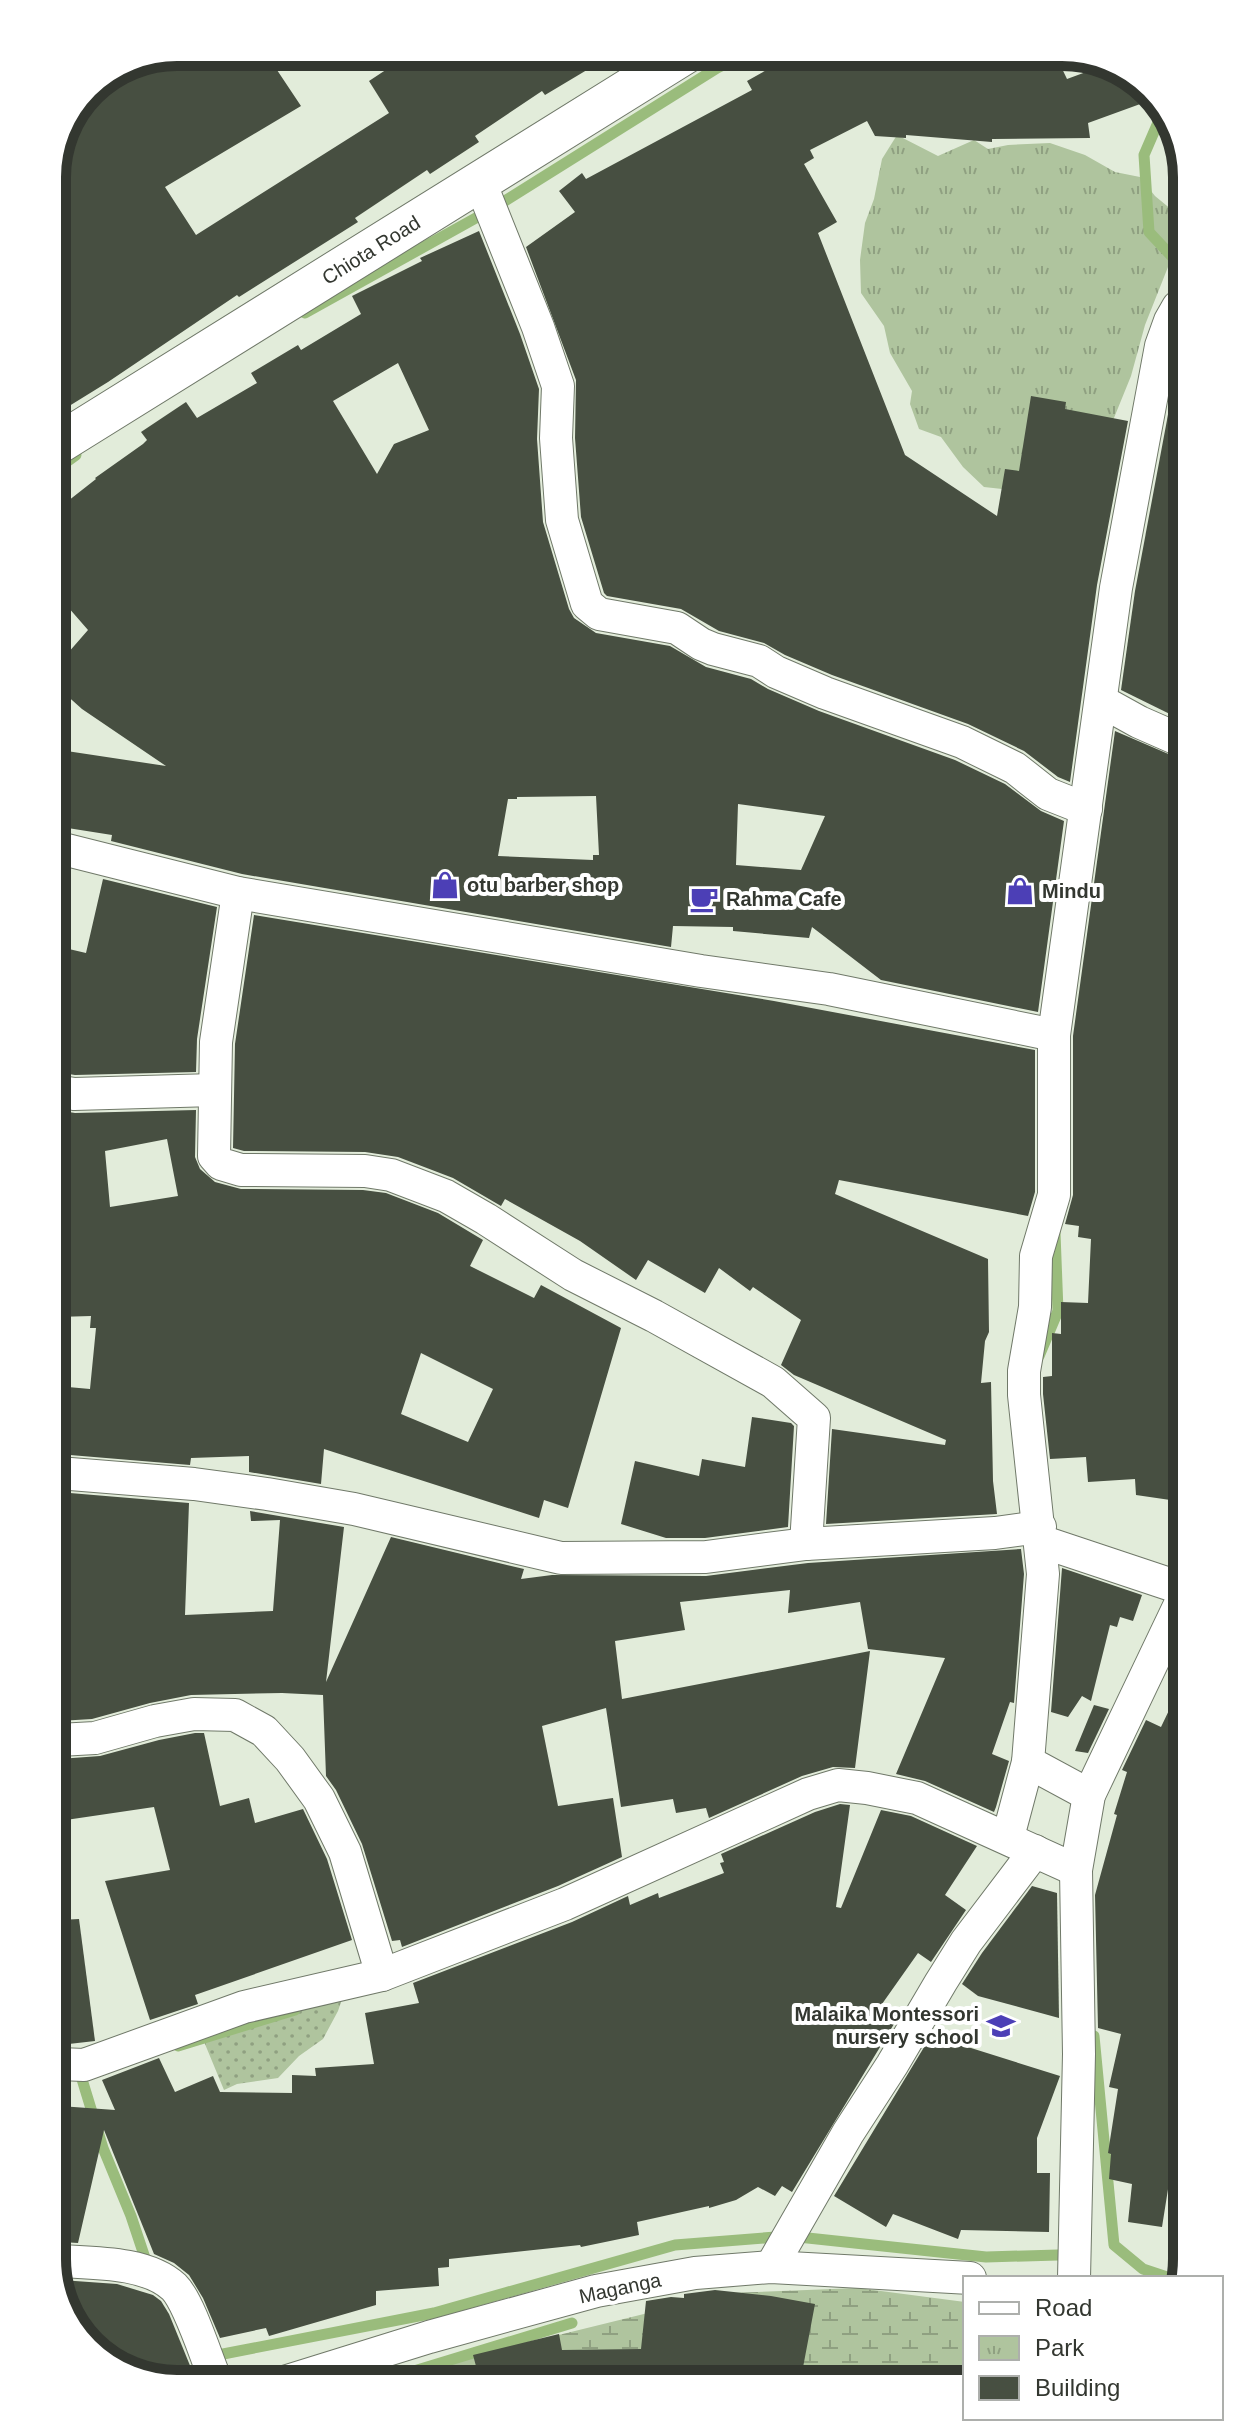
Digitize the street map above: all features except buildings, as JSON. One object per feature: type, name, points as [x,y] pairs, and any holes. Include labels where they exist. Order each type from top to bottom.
[{"type":"street","name":"Chiota Road","points":[[66,439],[666,66]]},
{"type":"street","points":[[480,182],[558,386],[556,438],[562,520],[587,604],[599,614],[677,628],[701,644],[759,661],[776,672],[825,693],[962,742],[1015,768],[1048,794],[1086,809]]},
{"type":"street","points":[[771,2267],[1022,1844],[1043,1574],[1029,1452],[1024,1371],[1035,1307],[1036,1256],[1054,1195],[1054,1035],[1116,588],[1154,377],[1161,346],[1173,316]]},
{"type":"street","points":[[1101,701],[1173,737]]},
{"type":"street","points":[[66,850],[238,893],[701,971],[829,989],[1054,1035]]},
{"type":"street","points":[[238,893],[223,987],[214,1090],[214,1156],[221,1164],[241,1170],[365,1171],[391,1175],[446,1196],[573,1275],[773,1382],[814,1418],[806,1544]]},
{"type":"street","points":[[66,1093],[214,1090]]},
{"type":"street","points":[[66,1474],[194,1484],[267,1494],[354,1509],[561,1558],[706,1557],[806,1544],[995,1533],[1040,1534],[1173,1585]]},
{"type":"street","points":[[1074,2276],[1079,2054],[1076,1870],[1089,1795],[1173,1619]]},
{"type":"street","points":[[66,1740],[95,1738],[194,1714],[235,1715],[264,1731],[290,1759],[319,1799],[345,1852],[382,1975]]},
{"type":"street","points":[[1028,1762],[1089,1795]]},
{"type":"street","points":[[66,2064],[84,2065],[244,2007],[382,1975],[565,1904],[808,1794],[838,1785],[917,1798],[1076,1870]]},
{"type":"street","points":[[66,2262],[140,2270],[175,2288],[212,2370]]},
{"type":"street","name":"Maganga","points":[[323,2370],[596,2291],[695,2273],[771,2267],[963,2278]]},
{"type":"green space","points":[[897,135],[938,156],[974,140],[988,149],[1050,143],[1085,155],[1115,172],[1140,177],[1155,196],[1172,210],[1173,242],[1168,267],[1145,325],[1131,376],[1090,477],[1058,495],[984,487],[963,467],[941,437],[919,429],[910,404],[912,391],[890,353],[884,326],[861,293],[860,260],[865,223],[874,199],[882,159]]},
{"type":"green space","points":[[345,1990],[323,2039],[299,2056],[278,2078],[237,2084],[224,2090],[200,2032]]},
{"type":"green space","points":[[858,2288],[963,2302],[963,2370],[417,2370],[729,2293]]},
{"type":"waterway","points":[[305,313],[492,209],[721,66]]},
{"type":"waterway","points":[[1158,122],[1144,155],[1149,232],[1173,258]]},
{"type":"waterway","points":[[66,462],[76,455]]},
{"type":"waterway","points":[[1039,1356],[1058,1311],[1055,1233]]},
{"type":"waterway","points":[[178,2046],[295,2010]]},
{"type":"waterway","points":[[1094,2036],[1114,2245],[1143,2269],[1164,2276]]},
{"type":"waterway","points":[[89,2073],[81,2076],[103,2148],[145,2258],[152,2265]]},
{"type":"waterway","points":[[213,2349],[218,2355],[434,2313],[675,2245],[789,2236],[986,2257],[1058,2255]]},
{"type":"waterway","points":[[417,2370],[572,2323]]},
{"type":"place","name":"otu barber shop","points":[[445,885]]},
{"type":"place","name":"Mindu","points":[[1020,891]]},
{"type":"place","name":"Rahma Cafe","points":[[704,899]]},
{"type":"place","name":"Malaika Montessori nursery school","points":[[1001,2026]]}]
